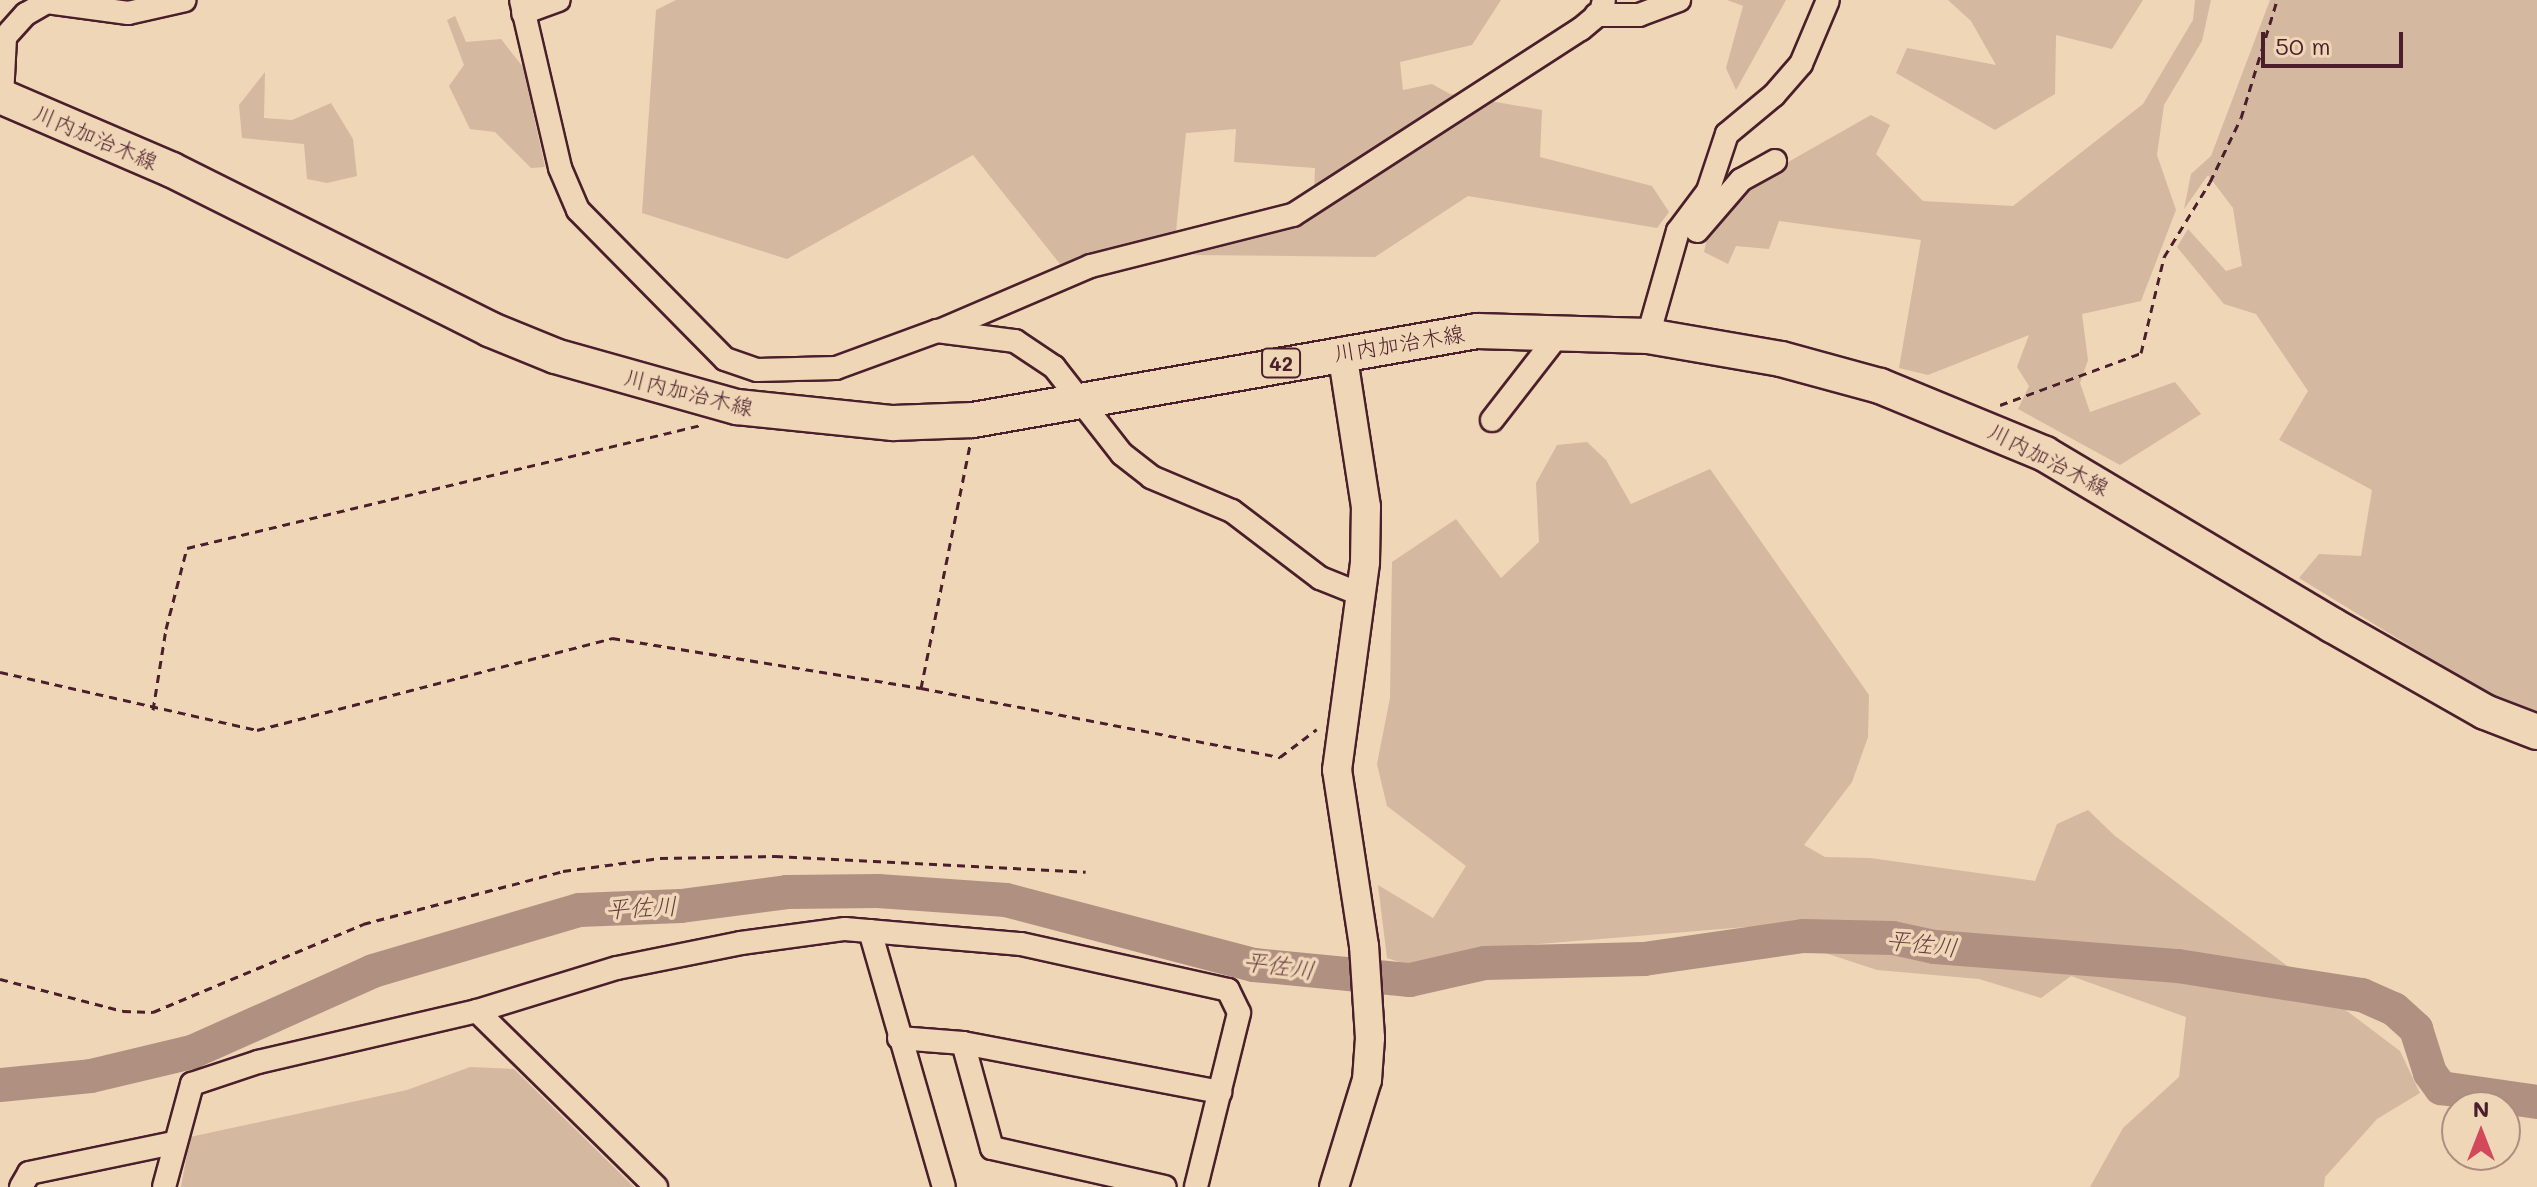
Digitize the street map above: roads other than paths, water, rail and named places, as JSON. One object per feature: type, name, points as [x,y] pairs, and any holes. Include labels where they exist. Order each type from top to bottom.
[{"type":"main road","name":"川内加治木線","points":[[1,96],[172,170],[489,329],[555,356],[737,407],[848,421],[973,420],[1342,352],[1477,331],[1562,330],[1648,336],[1824,370],[1974,422],[2045,454],[2485,712],[2537,732]]},
{"type":"street","points":[[1,96],[5,37],[26,14],[47,2],[128,13],[185,0]]},
{"type":"street","points":[[559,0],[522,6],[560,168],[578,210],[725,359],[757,370],[836,368],[937,331],[1091,266],[1293,215],[1600,8],[1655,5],[1679,0]]},
{"type":"street","points":[[1648,336],[1678,231],[1708,191],[1727,134],[1774,95],[1801,64],[1828,0]]},
{"type":"street","points":[[1663,278],[1707,216],[1741,180],[1775,161]]},
{"type":"street","points":[[1492,420],[1562,330]]},
{"type":"street","points":[[937,331],[1015,341],[1054,367],[1122,454],[1151,477],[1232,511],[1320,578],[1360,594]]},
{"type":"street","points":[[1334,1187],[1367,1080],[1369,1000],[1364,946],[1338,800],[1340,716],[1360,594],[1366,507],[1342,352]]},
{"type":"street","points":[[164,1187],[172,1143],[192,1084],[258,1062],[477,1011],[617,968],[741,943],[845,929],[1021,944],[1228,990],[1239,1013],[1196,1187]]},
{"type":"street","points":[[870,931],[944,1187]]},
{"type":"street","points":[[477,1011],[656,1187]]},
{"type":"street","points":[[899,1038],[963,1043],[1220,1092]]},
{"type":"street","points":[[963,1043],[992,1148],[1165,1187]]},
{"type":"street","points":[[21,1187],[29,1173],[172,1143]]},
{"type":"waterway","name":"平佐川","points":[[0,1085],[91,1076],[192,1052],[373,971],[579,910],[681,906],[787,892],[878,891],[1006,900],[1254,965],[1410,980],[1485,963],[1644,959],[1803,936],[1893,938],[1935,947],[2178,966],[2362,995],[2394,1009],[2416,1029],[2430,1073],[2441,1088],[2537,1102]]}]
